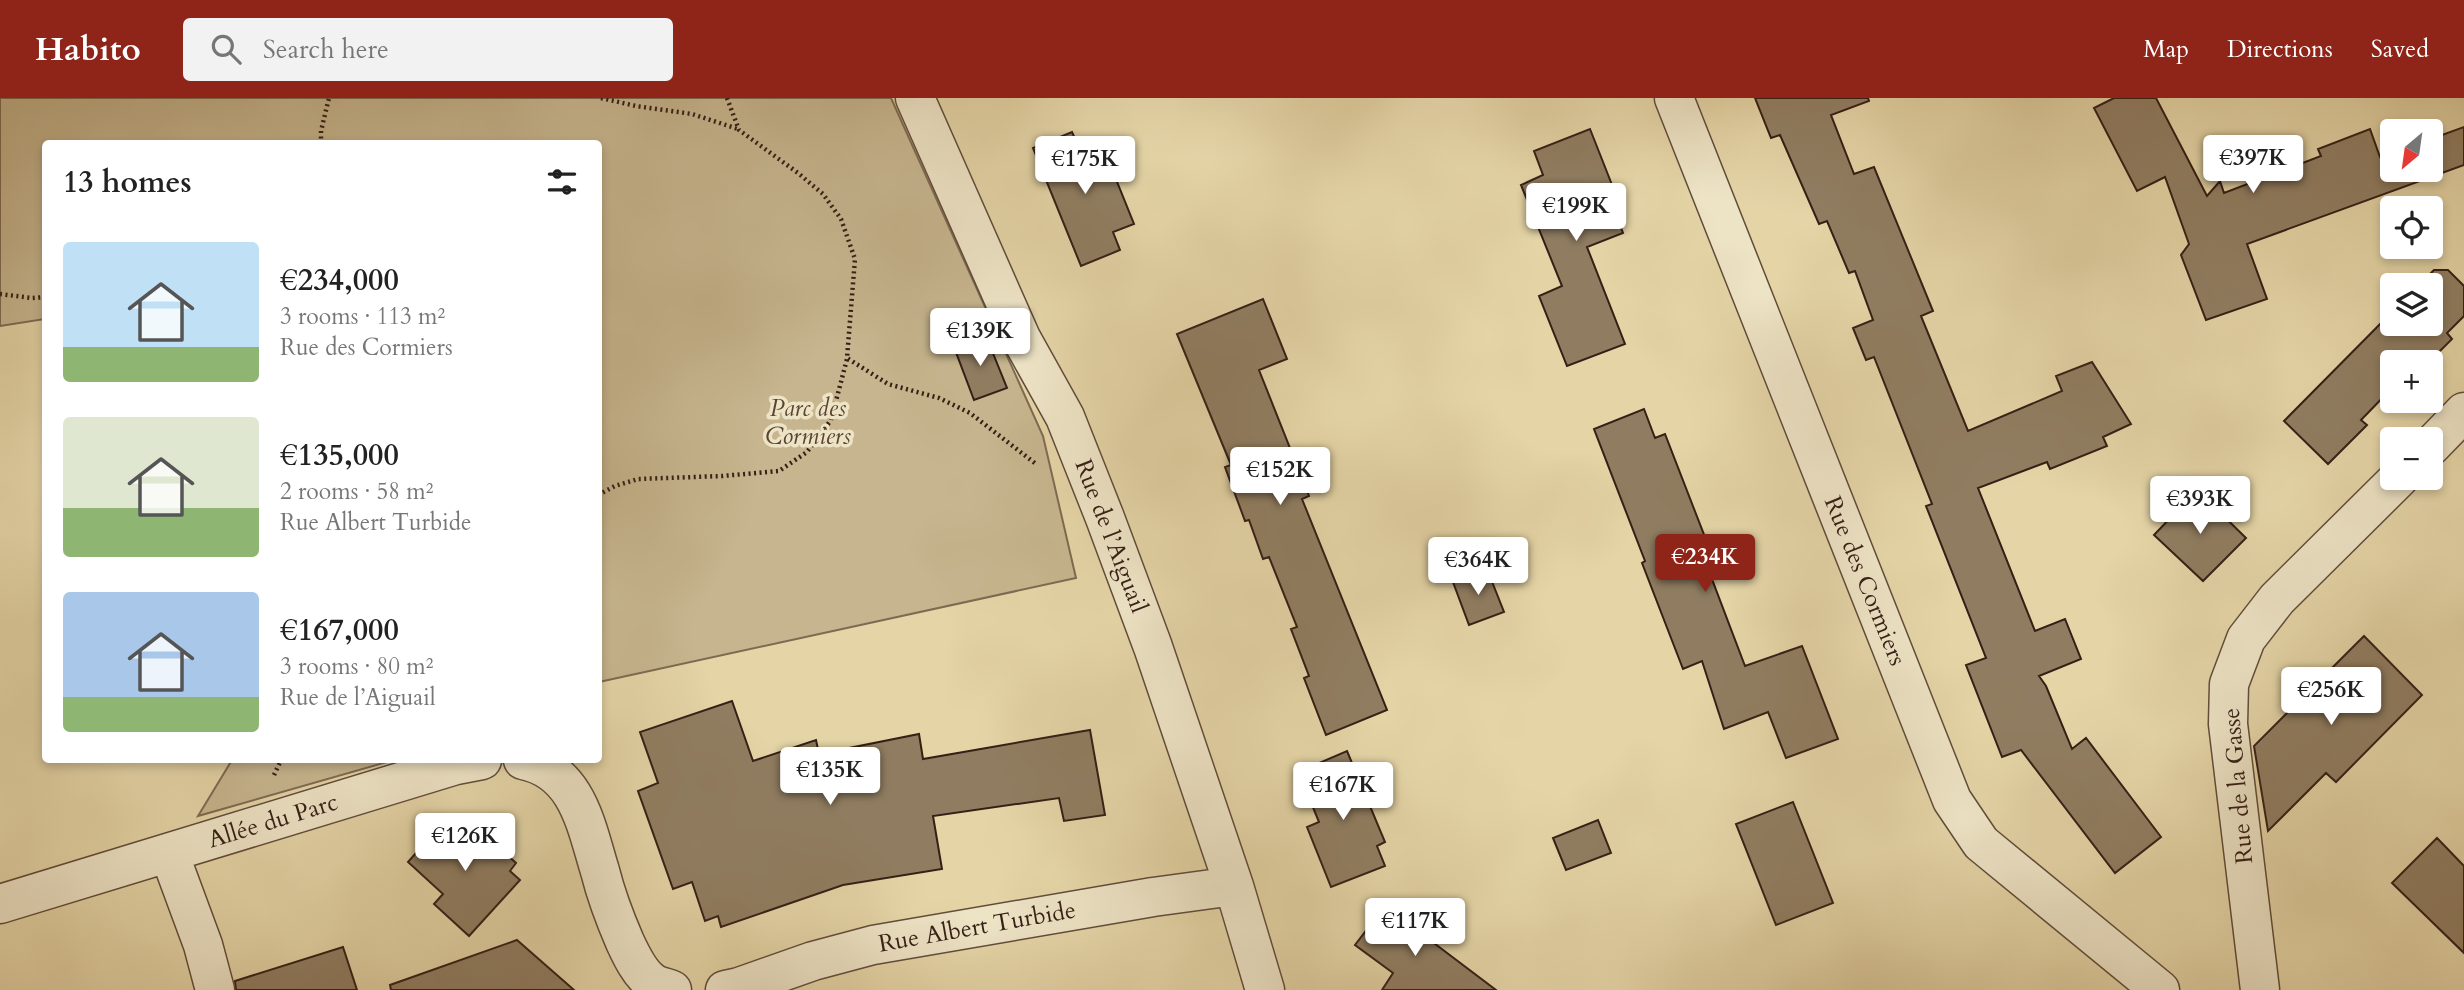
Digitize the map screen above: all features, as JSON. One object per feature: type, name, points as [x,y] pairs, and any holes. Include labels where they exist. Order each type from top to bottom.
[{"type":"street","name":"Rue de l’Aiguail","points":[[915,98],[1021,338],[1065,417],[1153,647],[1234,886],[1265,990]]},
{"type":"street","name":"Rue des Cormiers","points":[[1674,98],[1952,800],[1981,843],[2160,990]]},
{"type":"street","points":[[2443,434],[2464,412]]},
{"type":"street","name":"Rue de la Gasse","points":[[2260,990],[2228,724],[2230,684],[2246,639],[2277,599],[2387,490]]},
{"type":"street","name":"Allée du Parc","points":[[0,904],[466,763]]},
{"type":"street","points":[[538,763],[558,776],[576,801],[590,831],[600,872],[620,930],[632,956],[657,987]]},
{"type":"street","points":[[169,853],[203,945],[215,990]]},
{"type":"street","name":"Rue Albert Turbide","points":[[725,990],[813,961],[873,945],[1153,897],[1234,886]]},
{"type":"path","points":[[321,140],[329,98]]},
{"type":"path","points":[[601,98],[692,114],[739,130],[823,194],[841,219],[855,259],[847,358],[831,420],[807,452],[779,471],[638,479],[602,493]]},
{"type":"path","points":[[727,98],[739,130]]},
{"type":"path","points":[[0,294],[42,297]]},
{"type":"path","points":[[847,358],[888,384],[939,398],[970,413],[1044,471]]},
{"type":"green space","name":"Parc des Cormiers","points":[[0,98],[891,98],[1043,436],[1076,578],[602,681],[602,140],[42,140],[42,319],[0,326]]},
{"type":"green space","points":[[230,763],[384,763],[198,816]]},
{"type":"building","points":[[1755,98],[1868,98],[1869,101],[1831,115],[1854,174],[1874,167],[1933,311],[1921,316],[1968,431],[2062,391],[2056,376],[2092,362],[2131,424],[2103,437],[2107,446],[2050,469],[2047,462],[1978,488],[2035,631],[2065,619],[2081,659],[2039,676],[2046,686],[2072,749],[2086,738],[2161,837],[2115,873],[2021,750],[2002,757],[1966,665],[1986,658],[1926,506],[1932,504],[1874,357],[1866,360],[1853,328],[1873,320],[1855,271],[1849,273],[1827,221],[1819,224],[1780,135],[1771,138]]},
{"type":"building","points":[[2114,98],[2156,98],[2207,196],[2220,181],[2224,193],[2321,156],[2318,149],[2370,129],[2380,157],[2380,182],[2417,182],[2247,244],[2267,299],[2206,320],[2181,255],[2189,244],[2165,177],[2137,191],[2094,108]]},
{"type":"building","points":[[2464,127],[2464,165],[2443,173],[2443,135]]},
{"type":"building","points":[[1590,129],[1618,200],[1611,202],[1623,233],[1587,247],[1625,344],[1567,366],[1539,296],[1562,286],[1521,185],[1543,175],[1534,151]]},
{"type":"building","points":[[1072,132],[1080,150],[1101,142],[1134,224],[1113,232],[1120,250],[1081,266],[1033,148]]},
{"type":"building","points":[[2434,270],[2448,270],[2464,286],[2464,316],[2447,333],[2452,339],[2441,350],[2380,350],[2380,400],[2361,420],[2367,425],[2328,464],[2284,421],[2380,324],[2380,336],[2443,336],[2443,273],[2431,273]]},
{"type":"building","points":[[1263,299],[1287,359],[1259,370],[1309,496],[1302,499],[1387,710],[1326,735],[1304,678],[1309,676],[1291,629],[1297,627],[1269,557],[1263,559],[1249,520],[1245,521],[1225,467],[1231,465],[1177,334]]},
{"type":"building","points":[[986,336],[1007,388],[974,400],[954,347]]},
{"type":"building","points":[[1644,409],[1655,438],[1665,434],[1715,563],[1707,566],[1745,666],[1802,646],[1838,739],[1786,758],[1768,712],[1724,729],[1702,661],[1683,669],[1594,429]]},
{"type":"building","points":[[2197,490],[2246,538],[2203,581],[2154,535]]},
{"type":"building","points":[[1487,569],[1504,612],[1469,625],[1453,582]]},
{"type":"building","points":[[2364,636],[2422,695],[2336,782],[2326,773],[2268,831],[2254,746]]},
{"type":"building","points":[[732,701],[753,761],[816,740],[819,754],[919,734],[923,759],[1090,730],[1105,815],[1064,821],[1059,798],[933,816],[942,869],[843,885],[721,927],[718,916],[705,921],[692,882],[673,889],[638,791],[658,783],[640,732]]},
{"type":"building","points":[[1347,751],[1385,842],[1377,846],[1385,866],[1331,887],[1307,827],[1319,822],[1303,783],[1314,778],[1310,767]]},
{"type":"building","points":[[1793,802],[1833,903],[1776,925],[1736,824]]},
{"type":"building","points":[[449,816],[459,825],[465,818],[516,863],[510,871],[520,880],[469,936],[434,904],[443,894],[408,862]]},
{"type":"building","points":[[1598,820],[1611,853],[1566,870],[1553,838]]},
{"type":"building","points":[[2437,838],[2464,866],[2464,953],[2392,883]]},
{"type":"building","points":[[1385,906],[1496,990],[1382,990],[1393,973],[1355,945]]},
{"type":"building","points":[[517,940],[574,990],[391,990],[390,985]]},
{"type":"building","points":[[343,947],[357,990],[236,990],[235,981]]}]
